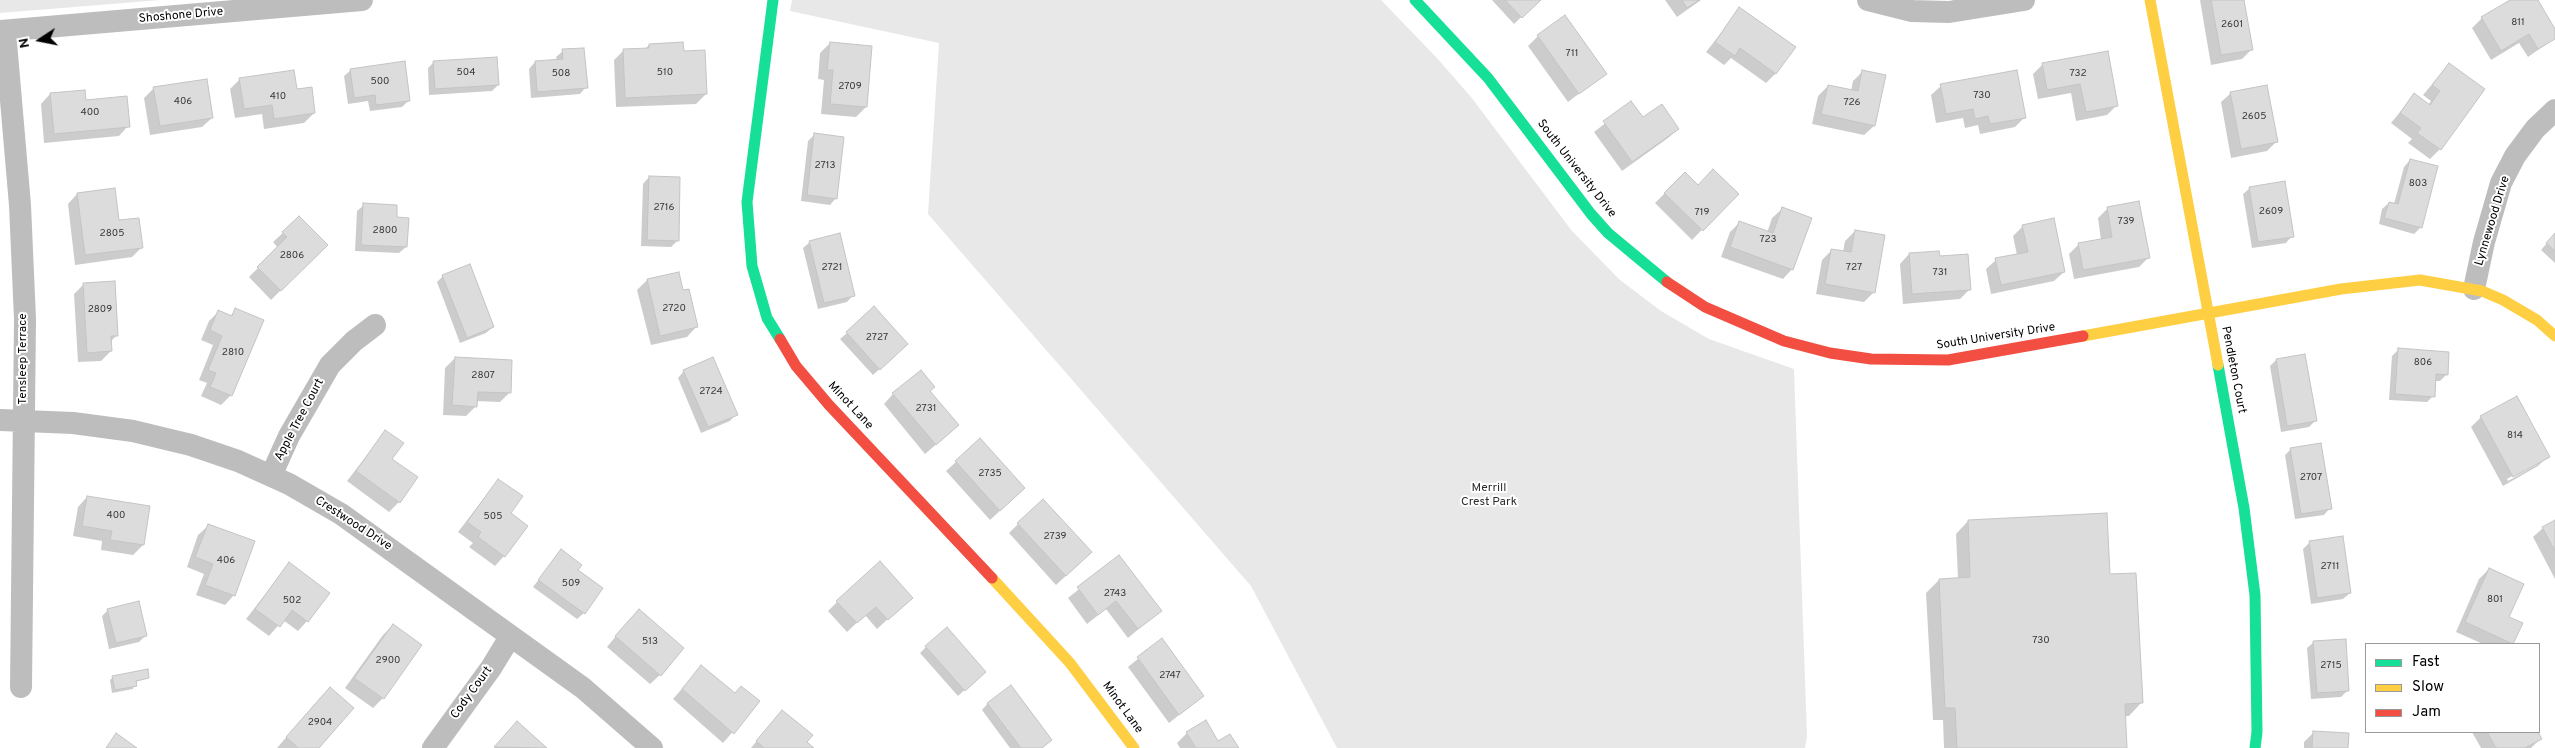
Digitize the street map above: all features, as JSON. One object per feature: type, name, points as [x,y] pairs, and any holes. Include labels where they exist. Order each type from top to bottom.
[{"type":"street","name":"Shoshone Drive","points":[[2,31],[362,0]]},
{"type":"street","name":"Minot Lane","points":[[773,0],[748,202],[752,266],[767,318],[796,366],[1070,663],[1112,716],[1134,748]]},
{"type":"street","name":"South University Drive","points":[[1414,0],[1488,78],[1591,214],[1608,233],[1662,279],[1690,298],[1720,314],[1767,334],[1830,353],[1871,359],[1921,361],[1976,356],[2341,289],[2399,281],[2441,282],[2474,289],[2504,300],[2537,320],[2555,336]]},
{"type":"street","points":[[1868,0],[1912,11],[1949,12],[2024,0]]},
{"type":"street","name":"Pendleton Court","points":[[2150,0],[2244,508],[2255,595],[2257,722],[2255,748]]},
{"type":"street","name":"Tensleep Terrace","points":[[2,31],[20,214],[25,319],[21,687]]},
{"type":"street","name":"Lynnewood Drive","points":[[2474,289],[2484,242],[2501,184],[2515,156],[2535,129],[2555,110]]},
{"type":"street","name":"Apple Tree Court","points":[[272,476],[289,436],[330,365],[354,341],[376,325]]},
{"type":"street","name":"Crestwood Drive","points":[[0,420],[73,423],[133,431],[191,445],[238,461],[272,476],[341,514],[583,688],[652,748]]},
{"type":"street","name":"Cody Court","points":[[433,748],[491,668],[510,637]]},
{"type":"green space","points":[[0,0],[161,0],[0,13]]},
{"type":"green space","name":"Merrill Crest Park","points":[[792,0],[1381,0],[1436,57],[1471,97],[1572,231],[1620,280],[1661,311],[1709,339],[1794,369],[1807,736],[1805,748],[1337,748],[1251,586],[928,214],[939,43],[790,11]]},
{"type":"building","points":[[1505,0],[1541,0],[1522,18]]},
{"type":"building","points":[[1682,0],[1699,0],[1687,8]]},
{"type":"building","points":[[2211,0],[2244,0],[2253,50],[2221,55]]},
{"type":"building","points":[[2510,0],[2538,0],[2555,29],[2555,39],[2538,49],[2529,34],[2501,51],[2481,17]]},
{"type":"building","points":[[1739,7],[1796,47],[1776,74],[1740,48],[1735,56],[1715,42]]},
{"type":"building","points":[[1565,15],[1607,74],[1579,94],[1537,35]]},
{"type":"building","points":[[683,42],[684,51],[705,50],[707,94],[625,98],[623,49],[649,48],[649,44]]},
{"type":"building","points":[[830,42],[872,46],[867,107],[830,104],[833,70],[827,70]]},
{"type":"building","points":[[584,48],[588,88],[537,92],[535,61],[563,59],[562,49]]},
{"type":"building","points":[[2108,51],[2118,106],[2086,112],[2080,84],[2047,90],[2042,63]]},
{"type":"building","points":[[497,57],[499,85],[435,89],[433,61]]},
{"type":"building","points":[[405,61],[410,101],[376,105],[375,95],[354,98],[350,69]]},
{"type":"building","points":[[2449,63],[2485,89],[2441,150],[2417,133],[2421,128],[2400,113],[2414,93],[2430,105],[2440,91],[2432,85]]},
{"type":"building","points":[[294,70],[297,89],[312,87],[315,113],[274,119],[272,105],[244,109],[239,78]]},
{"type":"building","points":[[1862,70],[1886,75],[1875,126],[1821,114],[1828,85],[1858,91]]},
{"type":"building","points":[[2017,70],[2026,118],[1990,124],[1988,116],[1975,119],[1973,109],[1946,114],[1940,84]]},
{"type":"building","points":[[207,79],[213,118],[160,126],[153,87]]},
{"type":"building","points":[[2267,85],[2278,142],[2241,149],[2230,92]]},
{"type":"building","points":[[85,90],[86,100],[127,96],[130,127],[54,134],[50,93]]},
{"type":"building","points":[[1631,101],[1643,117],[1662,104],[1679,129],[1632,162],[1603,121]]},
{"type":"building","points":[[814,133],[844,137],[837,199],[807,195]]},
{"type":"building","points":[[2410,159],[2438,166],[2422,228],[2384,218],[2389,202],[2398,204]]},
{"type":"building","points":[[1713,169],[1739,194],[1703,231],[1664,193],[1685,172],[1698,185]]},
{"type":"building","points":[[649,176],[680,177],[679,241],[647,240]]},
{"type":"building","points":[[2285,181],[2294,237],[2258,242],[2249,187]]},
{"type":"building","points":[[115,188],[119,220],[139,218],[143,248],[85,255],[77,193]]},
{"type":"building","points":[[2139,201],[2150,258],[2083,270],[2078,243],[2112,237],[2107,207]]},
{"type":"building","points":[[363,203],[397,205],[397,217],[409,218],[407,247],[361,245]]},
{"type":"building","points":[[1782,207],[1812,218],[1793,270],[1730,247],[1739,221],[1773,233]]},
{"type":"building","points":[[299,216],[328,245],[281,291],[257,267],[287,237],[282,232]]},
{"type":"building","points":[[2054,218],[2065,272],[2001,285],[1995,258],[2028,252],[2022,225]]},
{"type":"building","points":[[1855,230],[1885,235],[1875,293],[1825,284],[1831,249],[1851,252]]},
{"type":"building","points":[[840,233],[855,296],[824,303],[809,241]]},
{"type":"building","points":[[2555,233],[2555,251],[2546,243]]},
{"type":"building","points":[[1939,251],[1940,256],[1968,254],[1971,290],[1912,294],[1909,253]]},
{"type":"building","points":[[470,264],[494,327],[467,338],[442,275]]},
{"type":"building","points":[[679,272],[683,290],[689,289],[698,327],[660,336],[647,279]]},
{"type":"building","points":[[115,281],[118,336],[111,336],[112,351],[87,353],[83,283]]},
{"type":"building","points":[[874,306],[908,344],[880,370],[846,332]]},
{"type":"building","points":[[235,308],[264,320],[232,396],[210,387],[216,373],[208,370],[222,336],[210,330],[218,310],[232,316]]},
{"type":"building","points":[[2398,348],[2449,352],[2448,375],[2436,374],[2435,397],[2395,394]]},
{"type":"building","points":[[2305,354],[2317,421],[2287,426],[2276,359]]},
{"type":"building","points":[[455,357],[512,360],[511,393],[478,392],[477,407],[452,405]]},
{"type":"building","points":[[713,357],[738,415],[708,427],[683,370]]},
{"type":"building","points":[[921,370],[935,387],[930,391],[959,425],[936,445],[892,393]]},
{"type":"building","points":[[2517,396],[2550,457],[2513,477],[2480,416]]},
{"type":"building","points":[[385,430],[404,443],[392,459],[418,477],[400,503],[356,471]]},
{"type":"building","points":[[980,438],[1025,488],[1000,511],[955,461]]},
{"type":"building","points":[[2321,443],[2332,509],[2301,514],[2290,448]]},
{"type":"building","points":[[498,479],[523,496],[511,513],[528,526],[505,557],[478,537],[481,532],[467,522]]},
{"type":"building","points":[[87,496],[150,506],[144,545],[110,540],[112,531],[82,526]]},
{"type":"building","points":[[1043,499],[1092,552],[1066,576],[1017,523]]},
{"type":"building","points":[[2107,513],[2110,574],[2136,573],[2143,703],[2125,704],[2127,748],[1957,748],[1955,708],[1945,708],[1939,579],[1970,577],[1968,520]]},
{"type":"building","points":[[2555,520],[2555,551],[2542,527]]},
{"type":"building","points":[[208,524],[255,541],[235,596],[205,585],[213,564],[195,557]]},
{"type":"building","points":[[2343,536],[2351,593],[2317,598],[2309,541]]},
{"type":"building","points":[[561,549],[582,565],[578,570],[603,588],[585,614],[538,580]]},
{"type":"building","points":[[1119,555],[1162,611],[1138,629],[1116,601],[1098,615],[1077,587]]},
{"type":"building","points":[[880,561],[913,598],[888,620],[876,607],[857,623],[836,601]]},
{"type":"building","points":[[289,562],[330,593],[308,622],[292,610],[280,627],[255,609]]},
{"type":"building","points":[[2489,568],[2524,584],[2509,617],[2523,623],[2513,643],[2465,622]]},
{"type":"building","points":[[139,601],[147,636],[116,643],[107,609]]},
{"type":"building","points":[[639,609],[684,648],[661,676],[615,636]]},
{"type":"building","points":[[393,624],[422,645],[384,699],[354,678]]},
{"type":"building","points":[[947,627],[986,672],[965,691],[925,646]]},
{"type":"building","points":[[1162,638],[1204,696],[1179,715],[1137,657]]},
{"type":"building","points":[[2346,639],[2349,691],[2317,693],[2313,641]]},
{"type":"building","points":[[701,665],[735,693],[741,686],[760,701],[734,734],[682,689]]},
{"type":"building","points":[[148,669],[149,678],[136,681],[137,686],[115,690],[112,676]]},
{"type":"building","points":[[1011,685],[1052,740],[1042,748],[1021,748],[987,703]]},
{"type":"building","points":[[330,687],[354,708],[319,748],[298,748],[286,737]]},
{"type":"building","points":[[782,710],[813,735],[807,742],[814,748],[764,748],[756,741]]},
{"type":"building","points":[[1206,720],[1218,741],[1230,734],[1239,748],[1196,748],[1186,732]]},
{"type":"building","points":[[517,721],[547,748],[494,747]]},
{"type":"building","points":[[2313,731],[2349,733],[2348,748],[2312,748]]},
{"type":"building","points":[[116,733],[137,748],[106,748]]},
{"type":"building","points":[[2488,733],[2539,733],[2542,739],[2525,748],[2496,748]]},
{"type":"traffic: fast","points":[[773,0],[747,202],[752,266],[767,318],[780,339]]},
{"type":"traffic: fast","points":[[1415,0],[1488,78],[1591,214],[1608,233],[1667,282]]},
{"type":"traffic: fast","points":[[2218,365],[2244,508],[2255,595],[2257,732],[2255,748]]},
{"type":"traffic: slow","points":[[2150,0],[2218,365]]},
{"type":"traffic: slow","points":[[2083,336],[2341,289],[2420,280],[2482,291],[2503,300],[2537,320],[2555,336]]},
{"type":"traffic: slow","points":[[992,578],[1070,663],[1134,748]]},
{"type":"traffic: jam","points":[[1667,282],[1705,307],[1784,341],[1830,353],[1871,359],[1948,360],[2083,336]]},
{"type":"traffic: jam","points":[[780,339],[796,366],[829,405],[992,578]]}]
